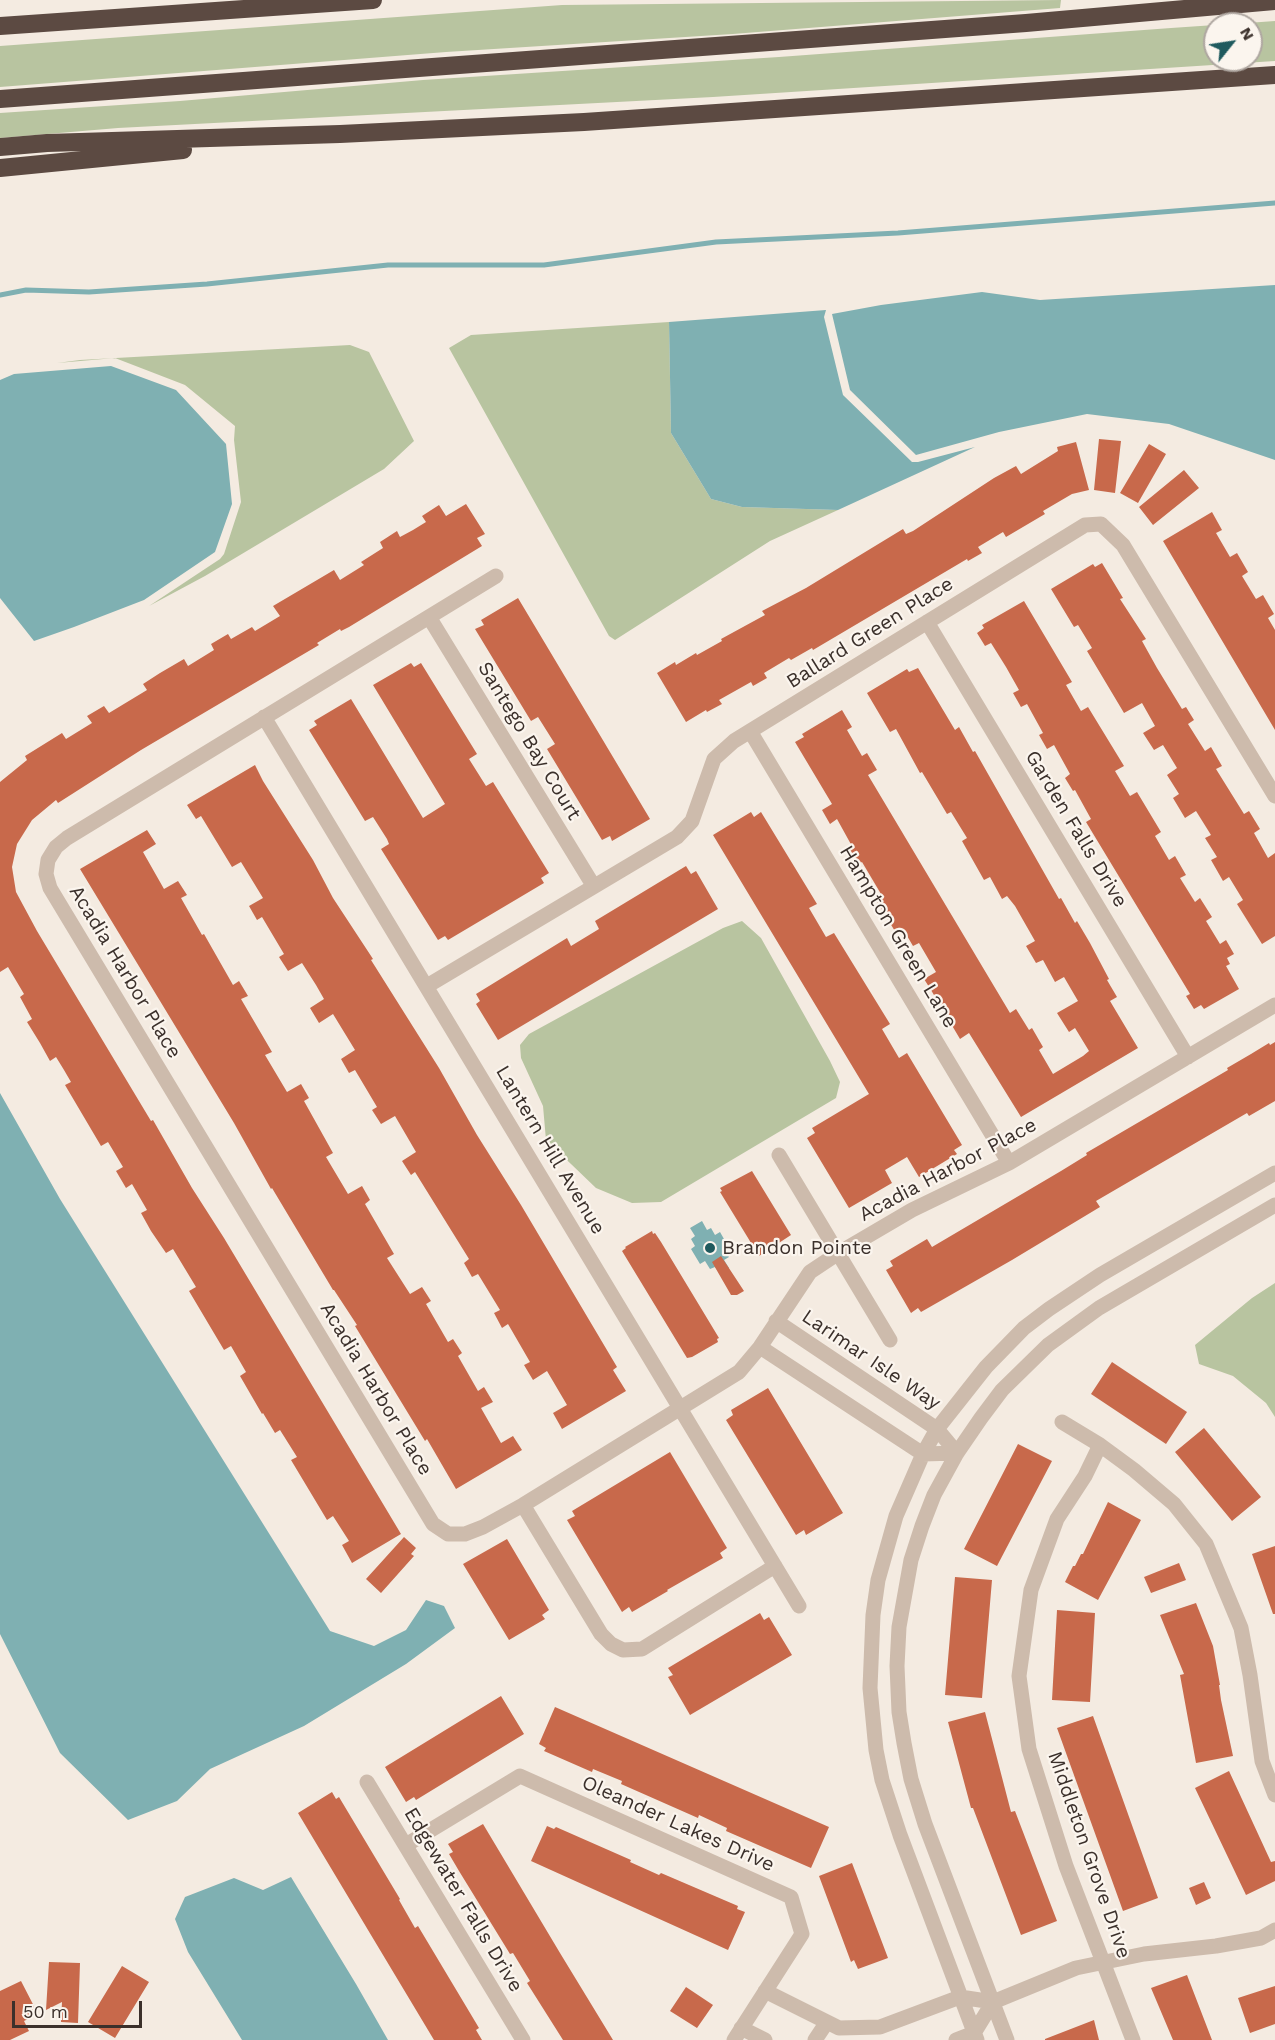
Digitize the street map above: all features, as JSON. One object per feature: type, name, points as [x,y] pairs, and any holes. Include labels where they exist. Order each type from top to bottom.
[{"type":"highway","points":[[0,26],[374,0]]},
{"type":"highway","points":[[0,99],[1026,23],[1275,1]]},
{"type":"highway","points":[[0,147],[584,122],[1275,75]]},
{"type":"highway","points":[[0,168],[340,134]]},
{"type":"street","name":"Ballard Green Place","points":[[427,986],[592,885],[677,837],[692,821],[714,759],[734,741],[1084,525],[1101,524],[1123,545],[1275,796]]},
{"type":"street","name":"Acadia Harbor Place","points":[[496,576],[67,838],[56,847],[48,860],[46,874],[50,888],[433,1524],[448,1534],[465,1534],[523,1505],[739,1372],[760,1347],[810,1272],[837,1254],[912,1210],[1009,1163],[1275,1005]]},
{"type":"street","name":"Santego Bay Court","points":[[429,617],[592,885]]},
{"type":"street","name":"Garden Falls Drive","points":[[927,622],[1188,1057]]},
{"type":"street","name":"Lantern Hill Avenue","points":[[264,717],[798,1606]]},
{"type":"street","name":"Hampton Green Lane","points":[[750,731],[1009,1163]]},
{"type":"street","points":[[779,1155],[890,1340]]},
{"type":"street","points":[[976,2037],[900,1835],[882,1780],[875,1742],[870,1688],[870,1652],[878,1580],[896,1516],[922,1454],[937,1429],[986,1367],[1024,1328],[1100,1275],[1275,1173]]},
{"type":"street","points":[[1007,2040],[925,1824],[911,1779],[899,1712],[897,1666],[899,1627],[909,1571],[922,1526],[934,1495],[957,1453],[1002,1390],[1048,1345],[1099,1308],[1275,1205]]},
{"type":"street","name":"Larimar Isle Way","points":[[776,1322],[937,1429],[957,1453]]},
{"type":"street","points":[[760,1347],[922,1454],[957,1453]]},
{"type":"street","points":[[808,1378],[822,1354]]},
{"type":"street","points":[[1062,1422],[1100,1445],[1174,1504],[1206,1544],[1241,1628],[1262,1761],[1275,1795]]},
{"type":"street","name":"Middleton Grove Drive","points":[[1100,1445],[1085,1476],[1057,1520],[1031,1590],[1019,1676],[1029,1749],[1066,1866],[1133,2040]]},
{"type":"street","points":[[523,1505],[601,1634],[610,1644],[622,1650],[642,1648],[775,1566]]},
{"type":"street","name":"Oleander Lakes Drive","points":[[406,1845],[520,1776],[791,1897],[802,1934],[738,2034]]},
{"type":"street","name":"Edgewater Falls Drive","points":[[367,1782],[523,2040]]},
{"type":"street","points":[[765,1991],[839,2028],[880,2026],[960,1997],[993,2002],[1076,1968],[1144,1954],[1216,1946],[1261,1938],[1275,1930]]},
{"type":"street","points":[[976,2037],[993,2002]]},
{"type":"street","points":[[815,2040],[827,2022]]},
{"type":"street","points":[[738,2034],[765,2040]]},
{"type":"street","points":[[956,2040],[976,2037]]},
{"type":"green space","points":[[1061,0],[1060,8],[0,87],[0,46],[562,5]]},
{"type":"green space","points":[[1275,21],[1275,61],[1263,62],[1263,22]]},
{"type":"green space","points":[[1203,26],[1203,66],[713,97],[118,128],[0,138],[0,113],[180,101],[423,80]]},
{"type":"green space","points":[[669,322],[671,433],[711,499],[742,507],[838,510],[770,541],[615,640],[609,636],[449,348],[471,335]]},
{"type":"green space","points":[[350,345],[369,352],[414,441],[384,469],[205,576],[149,606],[220,559],[224,554],[241,502],[234,440],[235,426],[185,385],[115,358]]},
{"type":"green space","points":[[113,358],[57,363],[80,360]]},
{"type":"green space","points":[[742,921],[761,938],[830,1061],[840,1082],[836,1098],[661,1202],[632,1203],[596,1188],[546,1140],[543,1106],[521,1058],[520,1045],[529,1034],[723,928]]},
{"type":"green space","points":[[1275,1283],[1275,1417],[1266,1403],[1233,1376],[1199,1364],[1195,1345],[1252,1298]]},
{"type":"water","points":[[1275,285],[1275,460],[1169,424],[1087,414],[999,432],[916,455],[850,390],[832,314],[982,292],[1040,300]]},
{"type":"water","points":[[826,310],[824,317],[843,395],[912,462],[975,447],[838,510],[742,507],[711,499],[671,433],[669,322]]},
{"type":"water","points":[[111,366],[176,390],[226,444],[232,504],[215,552],[144,600],[34,641],[0,598],[0,380],[14,374]]},
{"type":"water","points":[[0,1093],[60,1199],[330,1631],[374,1646],[406,1630],[426,1600],[444,1606],[455,1628],[406,1664],[304,1726],[210,1769],[177,1801],[128,1820],[60,1753],[0,1634]]},
{"type":"water","name":"Brandon Pointe","points":[[702,1221],[707,1230],[711,1228],[715,1235],[720,1232],[728,1246],[724,1249],[729,1257],[724,1260],[729,1268],[720,1274],[715,1267],[710,1269],[705,1261],[700,1264],[691,1249],[695,1246],[691,1239],[695,1236],[690,1228]]},
{"type":"water","points":[[291,1877],[388,2040],[242,2040],[188,1952],[175,1919],[185,1897],[234,1878],[263,1890]]},
{"type":"building","points":[[1099,439],[1121,441],[1115,493],[1094,490]]},
{"type":"building","points":[[1076,442],[1089,490],[1072,494],[1043,511],[1045,514],[1006,537],[1003,532],[978,547],[982,553],[968,561],[967,559],[813,650],[812,648],[791,660],[789,658],[764,673],[767,678],[753,686],[751,682],[719,700],[722,704],[686,722],[657,673],[675,662],[676,665],[722,641],[721,639],[765,615],[762,611],[806,588],[903,529],[906,534],[913,531],[994,478],[1016,466],[1021,474],[1058,451],[1057,447]]},
{"type":"building","points":[[1149,444],[1166,454],[1138,503],[1120,493]]},
{"type":"building","points":[[1184,470],[1199,488],[1153,525],[1139,507]]},
{"type":"building","points":[[466,504],[485,534],[477,538],[482,546],[349,627],[341,631],[340,629],[317,643],[319,645],[141,750],[58,803],[56,800],[32,820],[17,844],[12,867],[16,892],[37,931],[401,1534],[352,1563],[342,1545],[349,1541],[333,1516],[327,1520],[291,1460],[297,1457],[280,1430],[275,1433],[240,1376],[246,1372],[231,1346],[224,1350],[189,1291],[196,1287],[173,1249],[166,1253],[151,1231],[141,1213],[147,1210],[132,1184],[126,1188],[116,1171],[123,1167],[108,1142],[101,1146],[65,1085],[71,1082],[64,1070],[56,1057],[50,1061],[27,1022],[32,1019],[20,997],[24,994],[8,967],[0,972],[0,782],[27,760],[25,756],[62,733],[66,739],[92,723],[87,716],[104,706],[109,713],[147,690],[143,684],[160,673],[184,659],[188,666],[214,650],[211,644],[228,634],[231,639],[252,627],[255,631],[280,616],[273,606],[334,570],[340,580],[364,565],[361,562],[383,548],[380,542],[397,531],[400,537],[426,522],[422,516],[439,505],[446,516]]},
{"type":"building","points":[[1212,512],[1222,530],[1216,533],[1230,557],[1237,553],[1248,572],[1242,576],[1256,599],[1263,595],[1274,614],[1268,618],[1275,630],[1275,730],[1163,541]]},
{"type":"building","points":[[1102,563],[1123,598],[1120,599],[1146,639],[1142,641],[1157,668],[1182,709],[1186,707],[1194,720],[1188,724],[1205,751],[1211,747],[1222,766],[1216,769],[1244,814],[1249,811],[1260,829],[1254,833],[1268,858],[1275,853],[1275,936],[1262,944],[1237,904],[1243,900],[1229,877],[1223,881],[1211,860],[1217,857],[1205,838],[1211,835],[1196,811],[1185,818],[1173,798],[1179,794],[1167,775],[1177,768],[1163,745],[1154,750],[1143,733],[1155,726],[1142,703],[1124,713],[1087,651],[1092,648],[1078,625],[1074,627],[1051,589],[1093,564],[1095,567]]},
{"type":"building","points":[[518,598],[650,819],[612,841],[610,836],[602,840],[547,749],[555,744],[538,717],[531,721],[475,629],[484,625],[481,620]]},
{"type":"building","points":[[1024,601],[1072,682],[1066,685],[1081,711],[1088,707],[1124,766],[1115,771],[1130,796],[1137,792],[1161,832],[1155,836],[1169,860],[1175,856],[1186,875],[1180,878],[1195,902],[1200,898],[1212,917],[1206,921],[1220,944],[1226,940],[1234,954],[1227,958],[1230,964],[1226,966],[1239,989],[1204,1009],[1201,1005],[1194,1009],[1186,996],[1190,994],[1086,822],[1091,819],[1075,790],[1073,791],[1065,778],[1070,774],[1054,745],[1047,749],[1039,735],[1043,733],[1027,704],[1021,707],[1013,693],[1019,690],[1006,667],[991,643],[985,646],[977,633],[984,628],[982,625]]},
{"type":"building","points":[[411,663],[414,667],[421,663],[477,754],[469,759],[486,786],[493,782],[549,873],[541,878],[544,883],[448,940],[445,936],[438,940],[381,849],[389,844],[387,839],[373,817],[365,821],[309,730],[317,725],[314,721],[351,699],[423,818],[445,804],[373,685]]},
{"type":"building","points":[[918,668],[955,730],[959,727],[973,752],[975,751],[1059,899],[1061,898],[1090,943],[1117,997],[1110,1001],[1138,1048],[1021,1117],[969,1033],[960,1039],[924,979],[936,972],[919,943],[913,946],[903,929],[896,933],[875,898],[881,894],[862,862],[856,865],[848,852],[853,848],[837,819],[830,824],[822,810],[832,804],[795,742],[804,737],[802,734],[842,710],[852,727],[847,730],[862,756],[867,753],[877,770],[868,775],[1010,1013],[1016,1009],[1029,1030],[1032,1028],[1043,1047],[1039,1050],[1053,1074],[1083,1056],[1089,1051],[1075,1028],[1069,1032],[1057,1013],[1078,1001],[1064,977],[1055,982],[1043,960],[1036,963],[1026,946],[1035,941],[1015,906],[1007,896],[1002,899],[990,877],[984,880],[962,841],[967,838],[951,812],[947,814],[922,772],[920,773],[896,729],[890,732],[867,693],[907,669],[909,672]]},
{"type":"building","points":[[255,765],[617,1367],[613,1370],[626,1391],[562,1429],[553,1413],[567,1405],[547,1371],[533,1380],[524,1365],[530,1362],[508,1324],[502,1328],[494,1313],[500,1310],[478,1274],[472,1277],[464,1263],[469,1259],[415,1172],[411,1175],[402,1161],[416,1152],[395,1116],[381,1124],[372,1110],[377,1107],[355,1070],[349,1073],[341,1059],[355,1050],[333,1014],[319,1023],[310,1008],[324,999],[316,985],[302,963],[288,971],[279,957],[284,954],[262,917],[257,920],[249,906],[263,898],[241,862],[232,867],[201,816],[196,819],[187,805]]},
{"type":"building","points":[[751,812],[754,817],[761,812],[817,904],[809,908],[826,937],[834,933],[890,1024],[882,1029],[899,1058],[907,1053],[962,1145],[954,1150],[957,1154],[919,1177],[907,1157],[885,1170],[892,1183],[849,1208],[807,1138],[815,1133],[812,1128],[869,1094],[713,835]]},
{"type":"building","points":[[147,830],[156,844],[143,852],[164,889],[178,881],[187,895],[181,898],[202,935],[204,934],[233,985],[239,981],[248,996],[241,999],[272,1052],[265,1055],[287,1092],[301,1084],[309,1098],[304,1101],[333,1153],[326,1157],[348,1194],[362,1186],[370,1200],[365,1204],[394,1254],[387,1258],[410,1294],[422,1287],[431,1301],[426,1304],[448,1342],[453,1339],[462,1353],[458,1356],[478,1391],[484,1387],[493,1402],[481,1408],[501,1443],[513,1436],[522,1450],[456,1489],[355,1326],[357,1325],[271,1189],[234,1123],[80,869]]},
{"type":"building","points":[[686,866],[691,874],[696,871],[718,909],[498,1040],[476,1004],[480,1001],[476,994],[567,938],[571,946],[599,929],[595,921]]},
{"type":"building","points":[[1275,1042],[1275,1101],[1249,1116],[1247,1113],[1096,1201],[1100,1207],[1012,1260],[921,1312],[918,1308],[911,1313],[886,1270],[893,1266],[890,1261],[927,1239],[932,1247],[1228,1070],[1227,1068],[1269,1043],[1270,1045]]},
{"type":"building","points":[[752,1171],[791,1235],[759,1256],[720,1192],[722,1191],[720,1188]]},
{"type":"building","points":[[652,1231],[719,1338],[718,1342],[692,1357],[687,1358],[622,1251]]},
{"type":"building","points":[[721,1256],[744,1291],[737,1295],[731,1295],[712,1262]]},
{"type":"building","points":[[1112,1362],[1187,1412],[1166,1444],[1091,1394]]},
{"type":"building","points":[[768,1388],[843,1513],[806,1535],[804,1530],[796,1535],[726,1420],[733,1415],[731,1410]]},
{"type":"building","points":[[1204,1428],[1261,1497],[1232,1521],[1175,1452]]},
{"type":"building","points":[[1018,1444],[1052,1461],[997,1566],[964,1549]]},
{"type":"building","points":[[670,1452],[727,1548],[720,1553],[723,1558],[632,1612],[629,1607],[622,1612],[567,1520],[575,1516],[572,1511]]},
{"type":"building","points":[[1108,1502],[1141,1520],[1098,1600],[1065,1582],[1073,1566],[1083,1554]]},
{"type":"building","points":[[404,1537],[416,1548],[411,1554],[414,1556],[381,1593],[366,1579]]},
{"type":"building","points":[[507,1539],[549,1610],[542,1615],[545,1619],[509,1640],[463,1564]]},
{"type":"building","points":[[1275,1546],[1275,1614],[1273,1614],[1252,1554]]},
{"type":"building","points":[[1179,1563],[1186,1580],[1151,1593],[1144,1577]]},
{"type":"building","points":[[955,1577],[992,1580],[982,1698],[945,1695]]},
{"type":"building","points":[[1196,1603],[1213,1646],[1233,1756],[1196,1763],[1180,1675],[1184,1674],[1160,1615]]},
{"type":"building","points":[[1057,1610],[1095,1613],[1090,1702],[1052,1700]]},
{"type":"building","points":[[760,1613],[764,1620],[769,1617],[792,1655],[690,1715],[668,1677],[673,1675],[668,1668]]},
{"type":"building","points":[[501,1696],[524,1734],[416,1800],[414,1797],[406,1802],[385,1767]]},
{"type":"building","points":[[555,1707],[829,1827],[811,1868],[726,1831],[727,1828],[699,1815],[698,1818],[621,1784],[622,1781],[593,1769],[592,1772],[544,1751],[546,1748],[539,1744]]},
{"type":"building","points":[[985,1712],[1011,1812],[1015,1811],[1057,1921],[1021,1935],[973,1808],[971,1808],[948,1722]]},
{"type":"building","points":[[1093,1716],[1158,1898],[1123,1911],[1057,1728]]},
{"type":"building","points":[[1229,1771],[1271,1862],[1275,1861],[1275,1881],[1246,1895],[1195,1788]]},
{"type":"building","points":[[332,1792],[336,1799],[339,1797],[415,1928],[418,1926],[479,2028],[476,2030],[482,2040],[434,2040],[298,1813]]},
{"type":"building","points":[[483,1824],[613,2040],[563,2040],[527,1983],[530,1981],[513,1953],[510,1954],[459,1871],[449,1854],[453,1852],[448,1844]]},
{"type":"building","points":[[547,1826],[554,1829],[556,1827],[659,1875],[661,1873],[738,1906],[737,1909],[745,1912],[728,1950],[531,1861]]},
{"type":"building","points":[[852,1863],[888,1958],[858,1969],[854,1960],[851,1962],[819,1876]]},
{"type":"building","points":[[1204,1882],[1211,1898],[1196,1905],[1189,1888]]},
{"type":"building","points":[[49,1962],[80,1963],[78,2023],[61,2022],[62,2002],[46,2010]]},
{"type":"building","points":[[122,1966],[149,1982],[115,2038],[88,2022]]},
{"type":"building","points":[[1187,1975],[1212,2040],[1173,2040],[1151,1988]]},
{"type":"building","points":[[21,1981],[38,2014],[24,2021],[29,2031],[10,2040],[0,2040],[0,1991]]},
{"type":"building","points":[[1275,1986],[1275,2024],[1250,2033],[1238,1998]]},
{"type":"building","points":[[686,1987],[713,2005],[697,2028],[670,2011]]},
{"type":"building","points":[[1094,2020],[1099,2040],[1045,2040],[1045,2039]]},
{"type":"waterway","points":[[0,295],[26,290],[89,292],[207,284],[388,265],[544,265],[716,242],[898,233],[1275,203]]},
{"type":"place","name":"Brandon Pointe","points":[[710,1248]]}]
